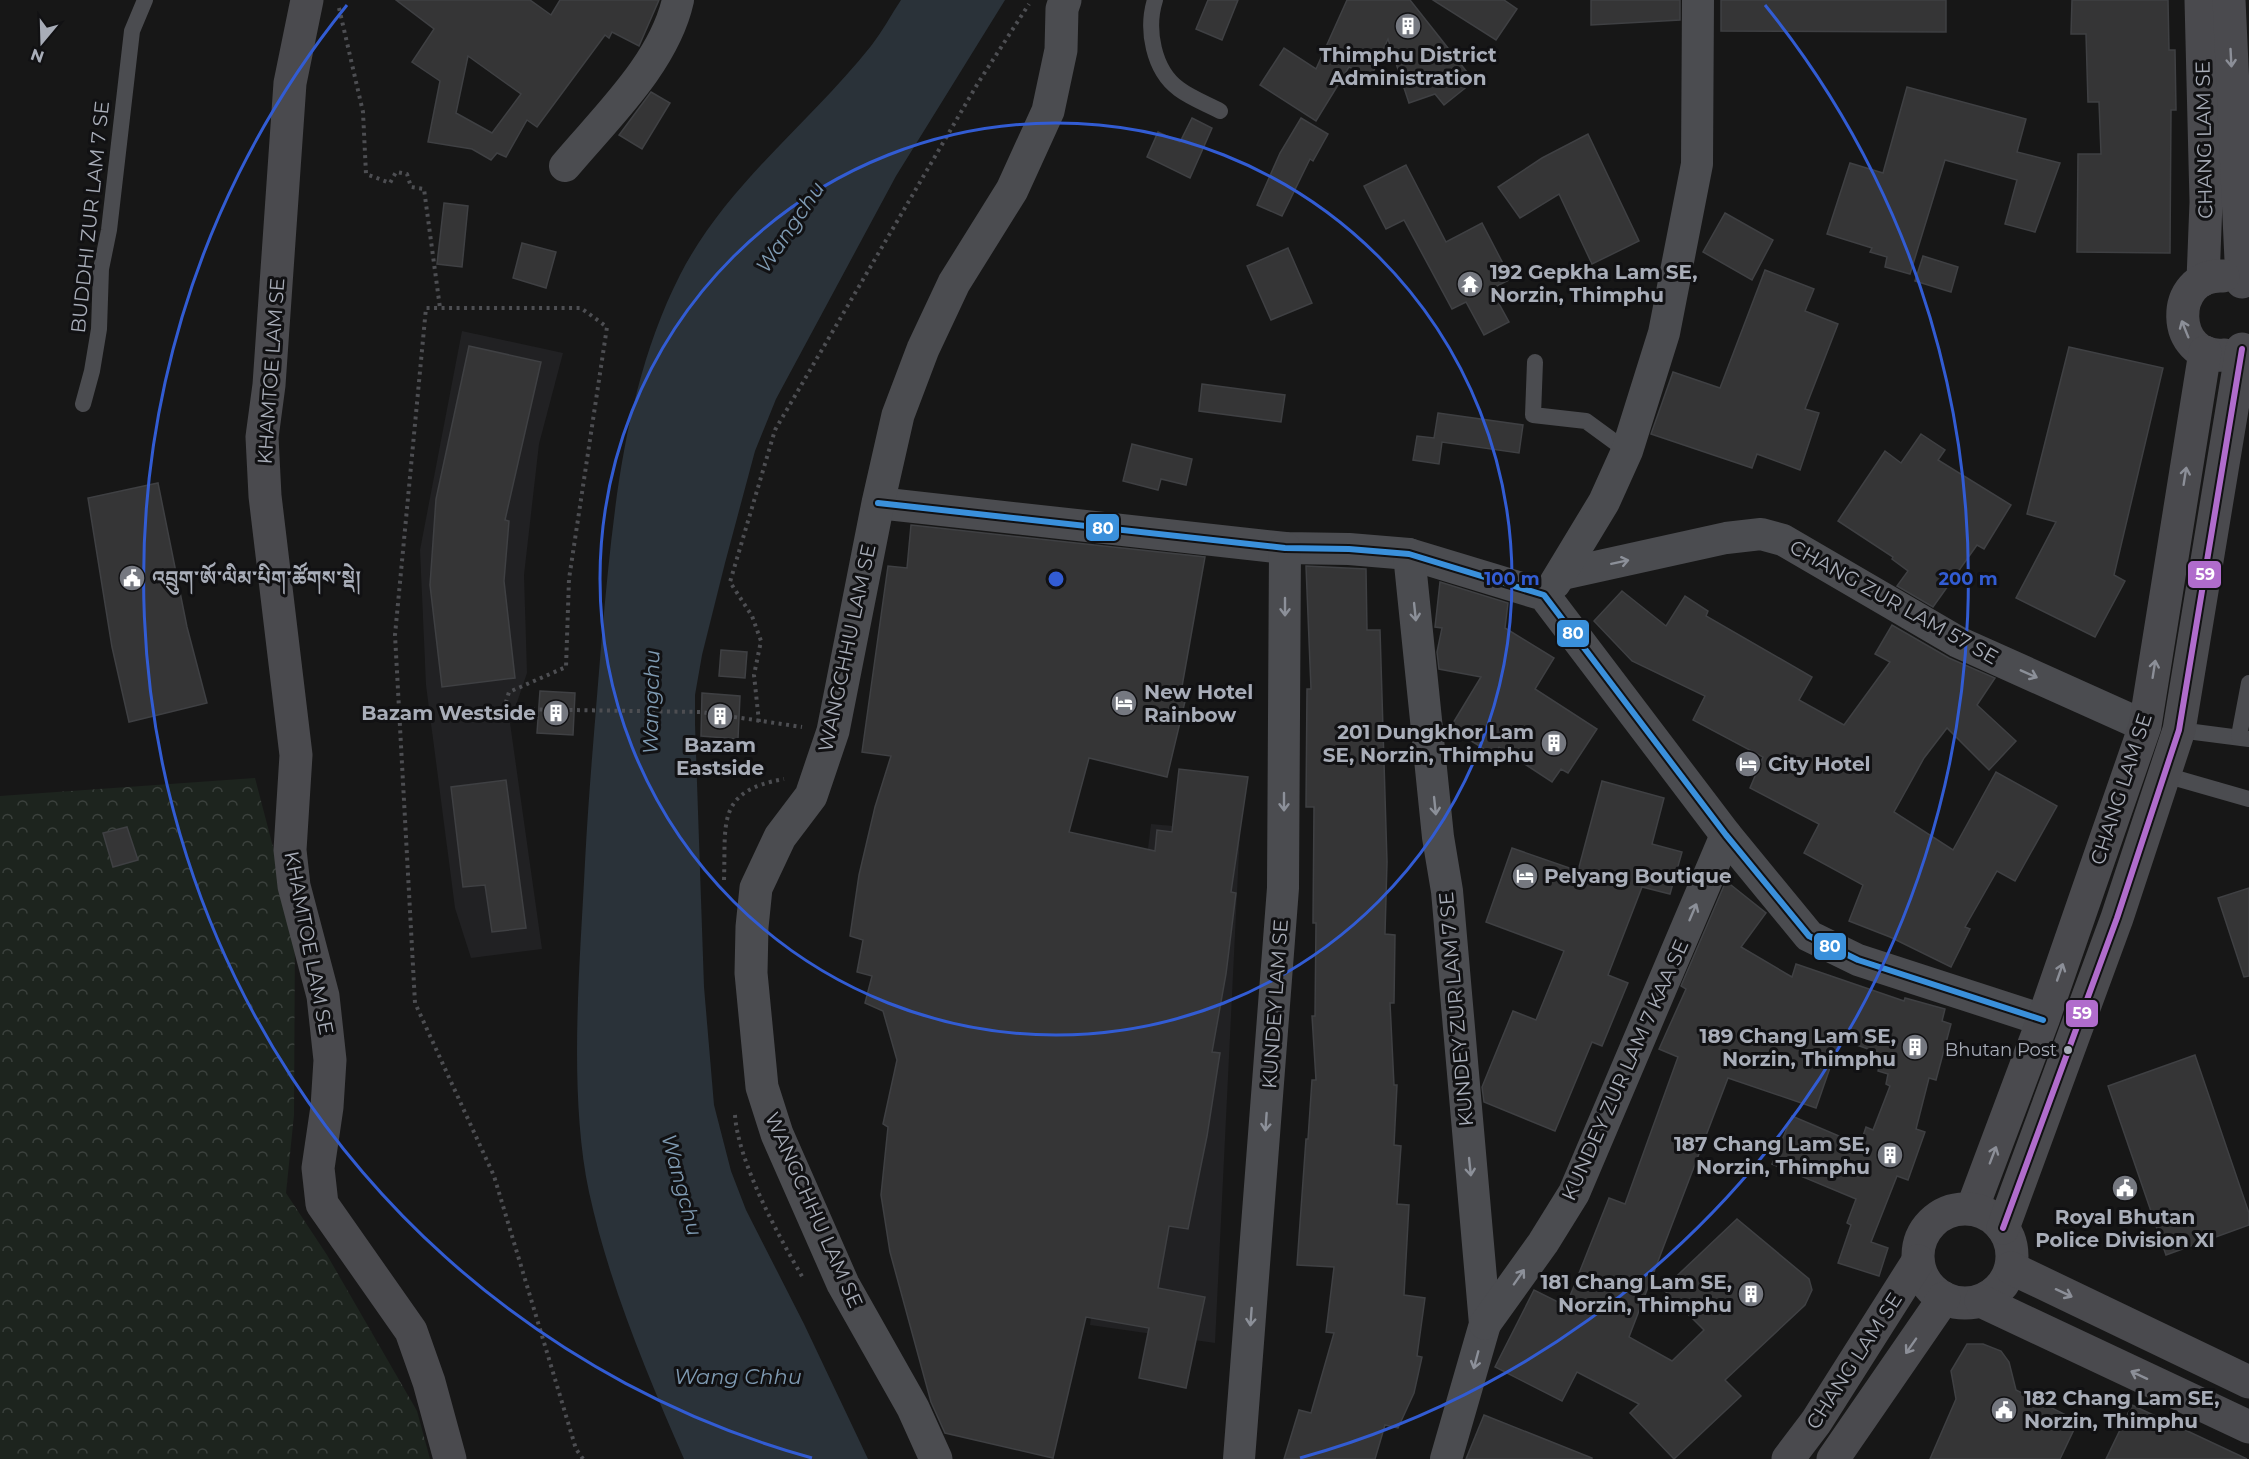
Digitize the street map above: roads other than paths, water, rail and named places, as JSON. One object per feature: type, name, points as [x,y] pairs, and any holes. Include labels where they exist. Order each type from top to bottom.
[{"type":"main road","name":"CHANG LAM SE","points":[[2201,0],[2206,202],[2203,280]]},
{"type":"main road","name":"CHANG LAM SE","points":[[2229,0],[2245,285]]},
{"type":"main road","name":"KHAMTOE LAM SE","points":[[322,2],[290,83],[269,385],[262,437],[265,496],[296,755],[290,850],[294,886],[323,996],[330,1060],[327,1107],[318,1168],[322,1204],[411,1330],[429,1382],[450,1459]]},
{"type":"main road","points":[[2245,285],[2221,276],[2203,280],[2189,291],[2182,304],[2181,318],[2185,332],[2193,344],[2205,352],[2218,356],[2246,346]]},
{"type":"main road","name":"CHANG LAM SE","points":[[2003,1228],[2117,918],[2179,730],[2246,346]]},
{"type":"main road","name":"CHANG LAM SE","points":[[1972,1209],[2043,1020],[2145,726],[2205,352]]},
{"type":"main road","points":[[1958,1209],[1972,1209],[1995,1219],[2003,1228],[2013,1253],[2011,1268],[2000,1288],[1981,1300],[1969,1303],[1944,1298],[1927,1283],[1918,1261],[1923,1234],[1932,1222],[1958,1209]]},
{"type":"main road","name":"CHANG LAM SE","points":[[1788,1459],[1816,1422],[1918,1261]]},
{"type":"main road","points":[[2011,1268],[2249,1382]]},
{"type":"main road","name":"CHANG LAM SE","points":[[1833,1459],[1944,1298]]},
{"type":"main road","points":[[1981,1300],[2249,1427]]},
{"type":"street","points":[[565,166],[653,59],[674,21],[678,0]]},
{"type":"street","name":"WANGCHHU LAM SE","points":[[936,1459],[914,1408],[843,1284],[777,1134],[762,1087],[751,973],[756,888],[780,837],[811,796],[832,731],[898,415],[923,349],[954,283],[1012,190],[1048,111],[1061,50],[1062,9],[1065,0]]},
{"type":"street","points":[[1553,585],[1604,502],[1627,451],[1664,333],[1697,164],[1698,0]]},
{"type":"street","points":[[878,503],[1285,548],[1409,554],[1553,585],[1726,835],[1809,936],[1858,960],[2043,1020]]},
{"type":"street","name":"CHANG ZUR LAM 57 SE","points":[[1553,585],[1726,538],[1761,534],[1783,540],[1958,642],[2145,726]]},
{"type":"street","name":"KUNDEY LAM SE","points":[[1239,1459],[1283,888],[1285,548]]},
{"type":"street","name":"KUNDEY ZUR LAM 7 SE","points":[[1409,554],[1437,826],[1447,891],[1485,1324],[1446,1459]]},
{"type":"street","name":"KUNDEY ZUR LAM 7 KAA SE","points":[[1485,1324],[1543,1243],[1574,1193],[1726,835]]},
{"type":"lane","name":"BUDDHI ZUR LAM 7 SE","points":[[83,404],[92,371],[99,329],[101,270],[109,230],[132,31],[145,0]]},
{"type":"lane","points":[[1155,0],[1151,34],[1156,60],[1178,88],[1220,111]]},
{"type":"lane","points":[[1534,362],[1533,415],[1586,421],[1627,451]]},
{"type":"lane","points":[[2179,730],[2244,738],[2249,683]]},
{"type":"lane","points":[[2165,775],[2249,799]]},
{"type":"water","name":"Wang Chhu","points":[[901,0],[1005,0],[896,176],[776,399],[755,451],[702,655],[695,695],[704,987],[714,1105],[731,1171],[746,1210],[804,1324],[868,1459],[684,1459],[643,1361],[607,1261],[589,1192],[579,1113],[577,1028],[587,834],[602,635],[617,497],[624,451],[646,361],[661,317],[680,275],[721,212],[744,184],[847,75],[875,41]]},
{"type":"place","name":"Thimphu District Administration","points":[[1408,26]]},
{"type":"place","name":"192 Gepkha Lam SE, Norzin, Thimphu","points":[[1470,284]]},
{"type":"place","name":"འབྲུག་ཨོ་ལིམ་པིག་ཚོགས་སྡེ།","points":[[132,578]]},
{"type":"place","name":"New Hotel Rainbow","points":[[1124,703]]},
{"type":"place","name":"Bazam Westside","points":[[556,713]]},
{"type":"place","name":"Bazam Eastside","points":[[720,716]]},
{"type":"place","name":"201 Dungkhor Lam SE, Norzin, Thimphu","points":[[1554,743]]},
{"type":"place","name":"City Hotel","points":[[1748,764]]},
{"type":"place","name":"Pelyang Boutique","points":[[1525,876]]},
{"type":"place","name":"189 Chang Lam SE, Norzin, Thimphu","points":[[1915,1047]]},
{"type":"place","name":"Bhutan Post","points":[[2068,1050]]},
{"type":"place","name":"187 Chang Lam SE, Norzin, Thimphu","points":[[1890,1155]]},
{"type":"place","name":"Royal Bhutan Police Division XI","points":[[2125,1188]]},
{"type":"place","name":"181 Chang Lam SE, Norzin, Thimphu","points":[[1751,1294]]},
{"type":"place","name":"182 Chang Lam SE, Norzin, Thimphu","points":[[2004,1410]]},
{"type":"water label","name":"Wangchu","points":[[790,227]]},
{"type":"water label","name":"Wangchu","points":[[651,702]]},
{"type":"water label","name":"Wangchu","points":[[682,1185]]}]
